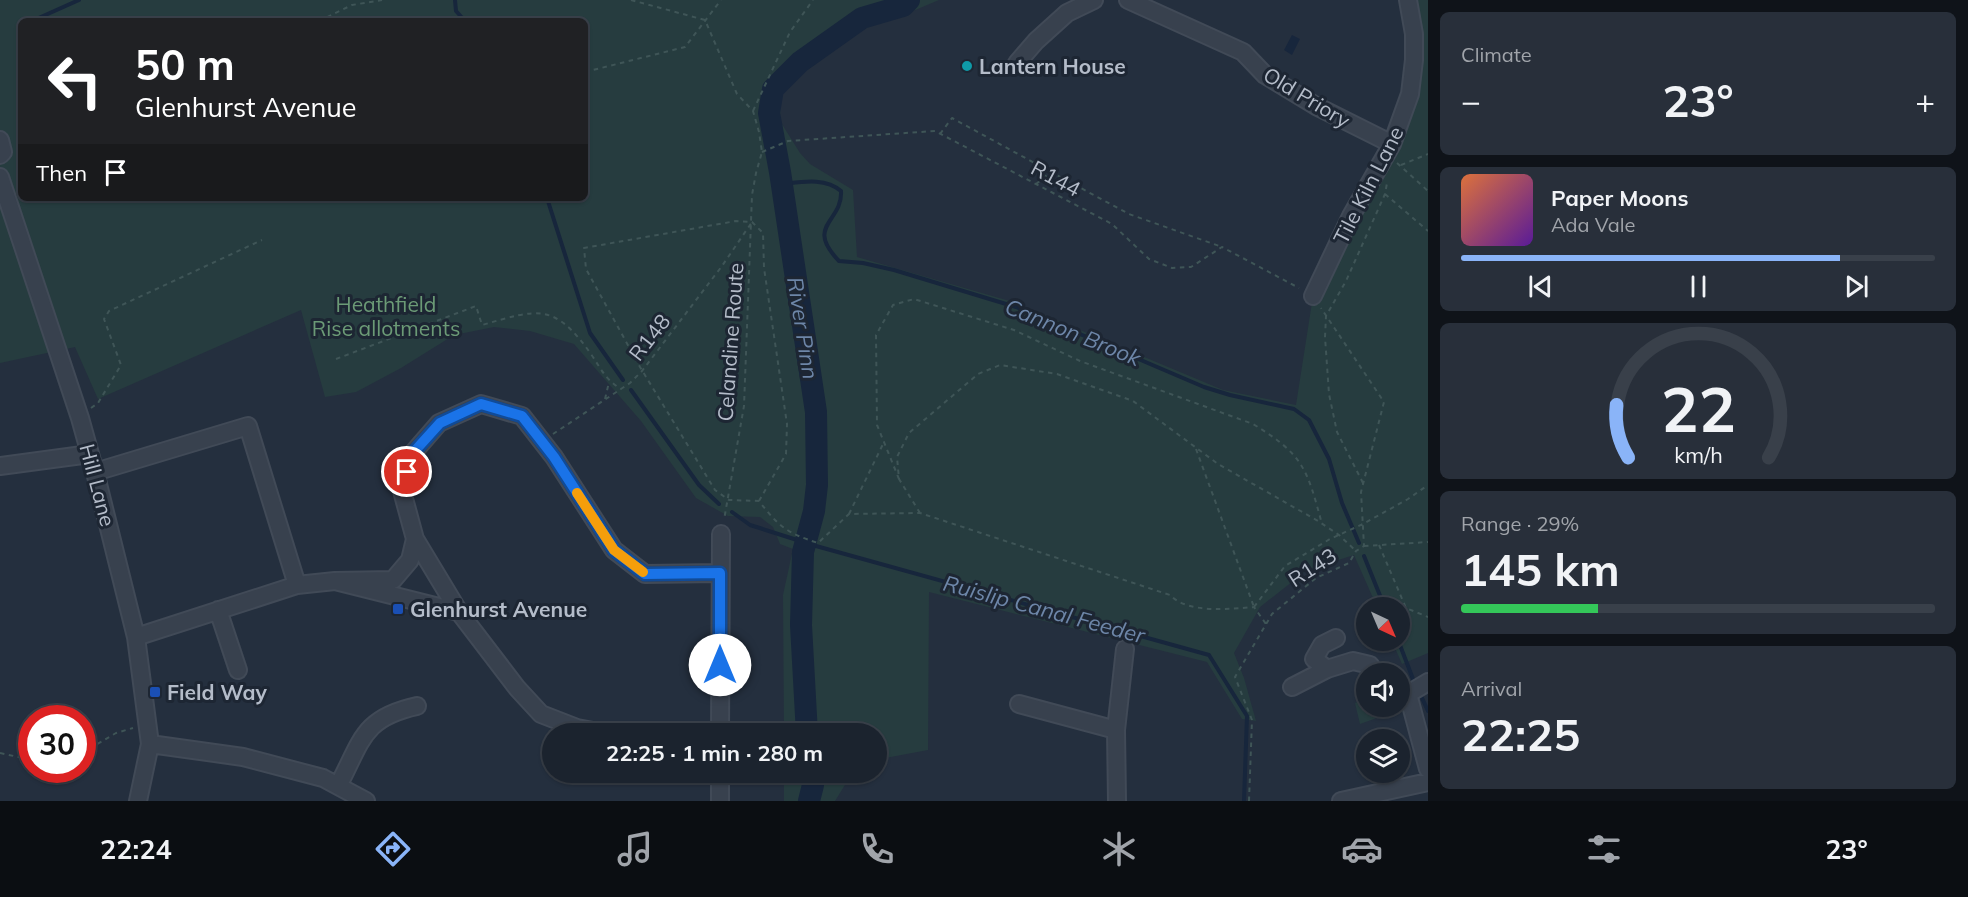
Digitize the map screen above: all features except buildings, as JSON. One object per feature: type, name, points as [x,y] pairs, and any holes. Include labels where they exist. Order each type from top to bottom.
[{"type":"street","points":[[1017,63],[1036,41],[1067,13],[1094,0]]},
{"type":"street","name":"Old Priory","points":[[1128,0],[1243,52],[1265,75],[1316,106],[1392,144]]},
{"type":"street","name":"Tile Kiln Lane","points":[[1313,296],[1351,216],[1392,144],[1410,94],[1414,34],[1408,0]]},
{"type":"street","name":"Hill Lane","points":[[0,177],[78,412],[136,637],[150,744],[138,801]]},
{"type":"street","points":[[564,723],[541,714],[517,688],[459,612],[415,539],[402,491],[412,454],[440,423],[481,404],[522,416],[542,441],[614,550],[645,574],[720,573]]},
{"type":"street","points":[[95,472],[248,426],[297,585]]},
{"type":"street","points":[[0,466],[90,454]]},
{"type":"street","points":[[720,723],[721,534]]},
{"type":"street","points":[[136,637],[297,585],[335,580],[393,580],[410,560],[415,539]]},
{"type":"street","points":[[335,580],[459,612]]},
{"type":"street","points":[[218,610],[238,670]]},
{"type":"street","points":[[1327,669],[1314,659],[1322,645],[1336,638]]},
{"type":"street","points":[[1117,801],[1116,730],[1125,649]]},
{"type":"street","points":[[1292,687],[1327,669],[1353,661],[1362,663]]},
{"type":"street","points":[[1410,690],[1428,682]]},
{"type":"street","points":[[1019,704],[1116,730]]},
{"type":"street","points":[[338,786],[366,731],[386,715],[417,706]]},
{"type":"street","points":[[1410,712],[1428,769]]},
{"type":"street","points":[[150,744],[243,757],[323,778],[366,801]]},
{"type":"street","points":[[1341,801],[1428,782]]},
{"type":"street","points":[[720,783],[720,801]]},
{"type":"path","points":[[325,18],[352,5],[382,0]]},
{"type":"path","points":[[631,0],[705,20]]},
{"type":"path","points":[[588,71],[685,47],[721,0]]},
{"type":"path","points":[[753,111],[790,32],[813,0]]},
{"type":"path","points":[[705,20],[737,94],[753,111],[762,152]]},
{"type":"path","points":[[940,134],[952,118],[1129,214],[1222,247],[1313,296]]},
{"type":"path","name":"R144","points":[[762,152],[788,141],[935,131],[1112,224],[1149,259],[1172,268],[1191,267],[1222,247]]},
{"type":"path","name":"Celandine Route","points":[[721,534],[729,500],[744,406],[752,195],[762,152]]},
{"type":"path","points":[[1428,154],[1401,165],[1428,192]]},
{"type":"path","points":[[1035,184],[1051,172]]},
{"type":"path","points":[[1363,483],[1337,432],[1329,394],[1325,337],[1326,316],[1346,281],[1385,194],[1387,183]]},
{"type":"path","points":[[1385,194],[1428,231]]},
{"type":"path","points":[[736,221],[752,222],[763,233],[764,268],[787,424],[786,454],[759,501],[729,500],[715,490],[642,371],[586,269],[584,248],[736,221]]},
{"type":"path","name":"R148","points":[[542,441],[630,383],[642,371],[722,266],[752,222]]},
{"type":"path","points":[[78,412],[98,403],[121,365],[104,319],[109,311],[262,240]]},
{"type":"path","name":"R143","points":[[1248,801],[1252,720],[1235,677],[1272,614],[1316,578],[1349,562],[1356,551],[1364,546],[1361,492],[1384,402],[1313,296]]},
{"type":"path","points":[[920,513],[899,479],[877,425],[876,335],[893,305],[914,299],[1014,330],[1080,361],[1253,424],[1278,439],[1302,463],[1310,480],[1322,524]]},
{"type":"path","points":[[336,359],[476,306],[482,326],[525,312],[541,312],[570,327],[609,382],[621,389]]},
{"type":"path","points":[[899,479],[897,458],[909,433],[978,374],[1000,365],[1057,374],[1133,401],[1218,464],[1322,524],[1339,535],[1356,551]]},
{"type":"path","points":[[605,400],[609,382]]},
{"type":"path","points":[[759,501],[776,523],[794,535],[818,543],[849,514],[884,442]]},
{"type":"path","points":[[1195,447],[1254,607],[1266,624]]},
{"type":"path","points":[[849,514],[920,513],[1170,596],[1177,602],[1215,610],[1254,607],[1286,566],[1408,499],[1428,485]]},
{"type":"path","points":[[1364,546],[1428,542]]},
{"type":"path","points":[[1379,545],[1406,608],[1428,617]]},
{"type":"path","points":[[96,745],[116,733],[148,724]]},
{"type":"path","points":[[0,753],[18,757]]},
{"type":"green space","name":"Heathfield Rise allotments","points":[[0,0],[939,0],[850,33],[813,66],[794,76],[781,91],[780,121],[800,153],[810,164],[853,190],[857,257],[1013,302],[1223,390],[1296,405],[1313,296],[1414,92],[1414,0],[1428,0],[1428,653],[1402,663],[1396,651],[1410,651],[1410,597],[1373,597],[1354,555],[1307,570],[1260,607],[1234,653],[1244,678],[1256,721],[1242,719],[1207,662],[929,592],[928,750],[887,758],[887,723],[784,723],[783,595],[793,549],[780,544],[773,527],[760,517],[728,516],[696,498],[641,421],[574,344],[530,331],[494,327],[454,335],[401,368],[356,392],[325,397],[301,310],[98,399],[75,347],[0,363]]},
{"type":"green space","points":[[1358,717],[1380,717],[1360,724]]},
{"type":"green space","points":[[784,783],[846,783],[835,801],[784,801]]},
{"type":"water","points":[[1292,35],[1300,39],[1292,55],[1284,50]]},
{"type":"waterway","points":[[39,18],[79,0]]},
{"type":"waterway","name":"Ruislip Canal Feeder","points":[[455,0],[456,11],[462,18]]},
{"type":"waterway","name":"River Pinn","points":[[806,723],[801,625],[803,552],[814,511],[817,485],[816,412],[769,113],[773,89],[800,62],[862,18],[903,6],[909,0]]},
{"type":"waterway","name":"Cannon Brook","points":[[782,184],[820,182],[841,191],[837,210],[825,231],[829,249],[839,261],[863,263],[894,270],[1019,308],[1204,387],[1294,409],[1309,420],[1329,459],[1342,503],[1359,543]]},
{"type":"waterway","name":"Ruislip Canal Feeder","points":[[548,201],[590,333],[623,380]]},
{"type":"waterway","name":"Ruislip Canal Feeder","points":[[631,390],[699,485],[719,504]]},
{"type":"waterway","name":"Ruislip Canal Feeder","points":[[732,512],[750,525],[816,546],[1209,655],[1247,716],[1244,801]]},
{"type":"waterway","name":"Cannon Brook","points":[[1364,556],[1381,597]]},
{"type":"waterway","name":"Cannon Brook","points":[[1402,651],[1413,679]]},
{"type":"waterway","name":"Cannon Brook","points":[[1422,698],[1428,711]]},
{"type":"waterway","name":"River Pinn","points":[[809,801],[813,783]]},
{"type":"slow traffic","points":[[577,493],[614,550],[643,572]]},
{"type":"place","name":"Lantern House","points":[[967,66]]},
{"type":"place","name":"Glenhurst Avenue","points":[[398,609]]},
{"type":"place","name":"Field Way","points":[[155,692]]},
{"type":"route","points":[[407,472],[412,454],[440,423],[481,404],[522,416],[554,457],[614,550],[645,574],[720,573],[720,665]]}]
